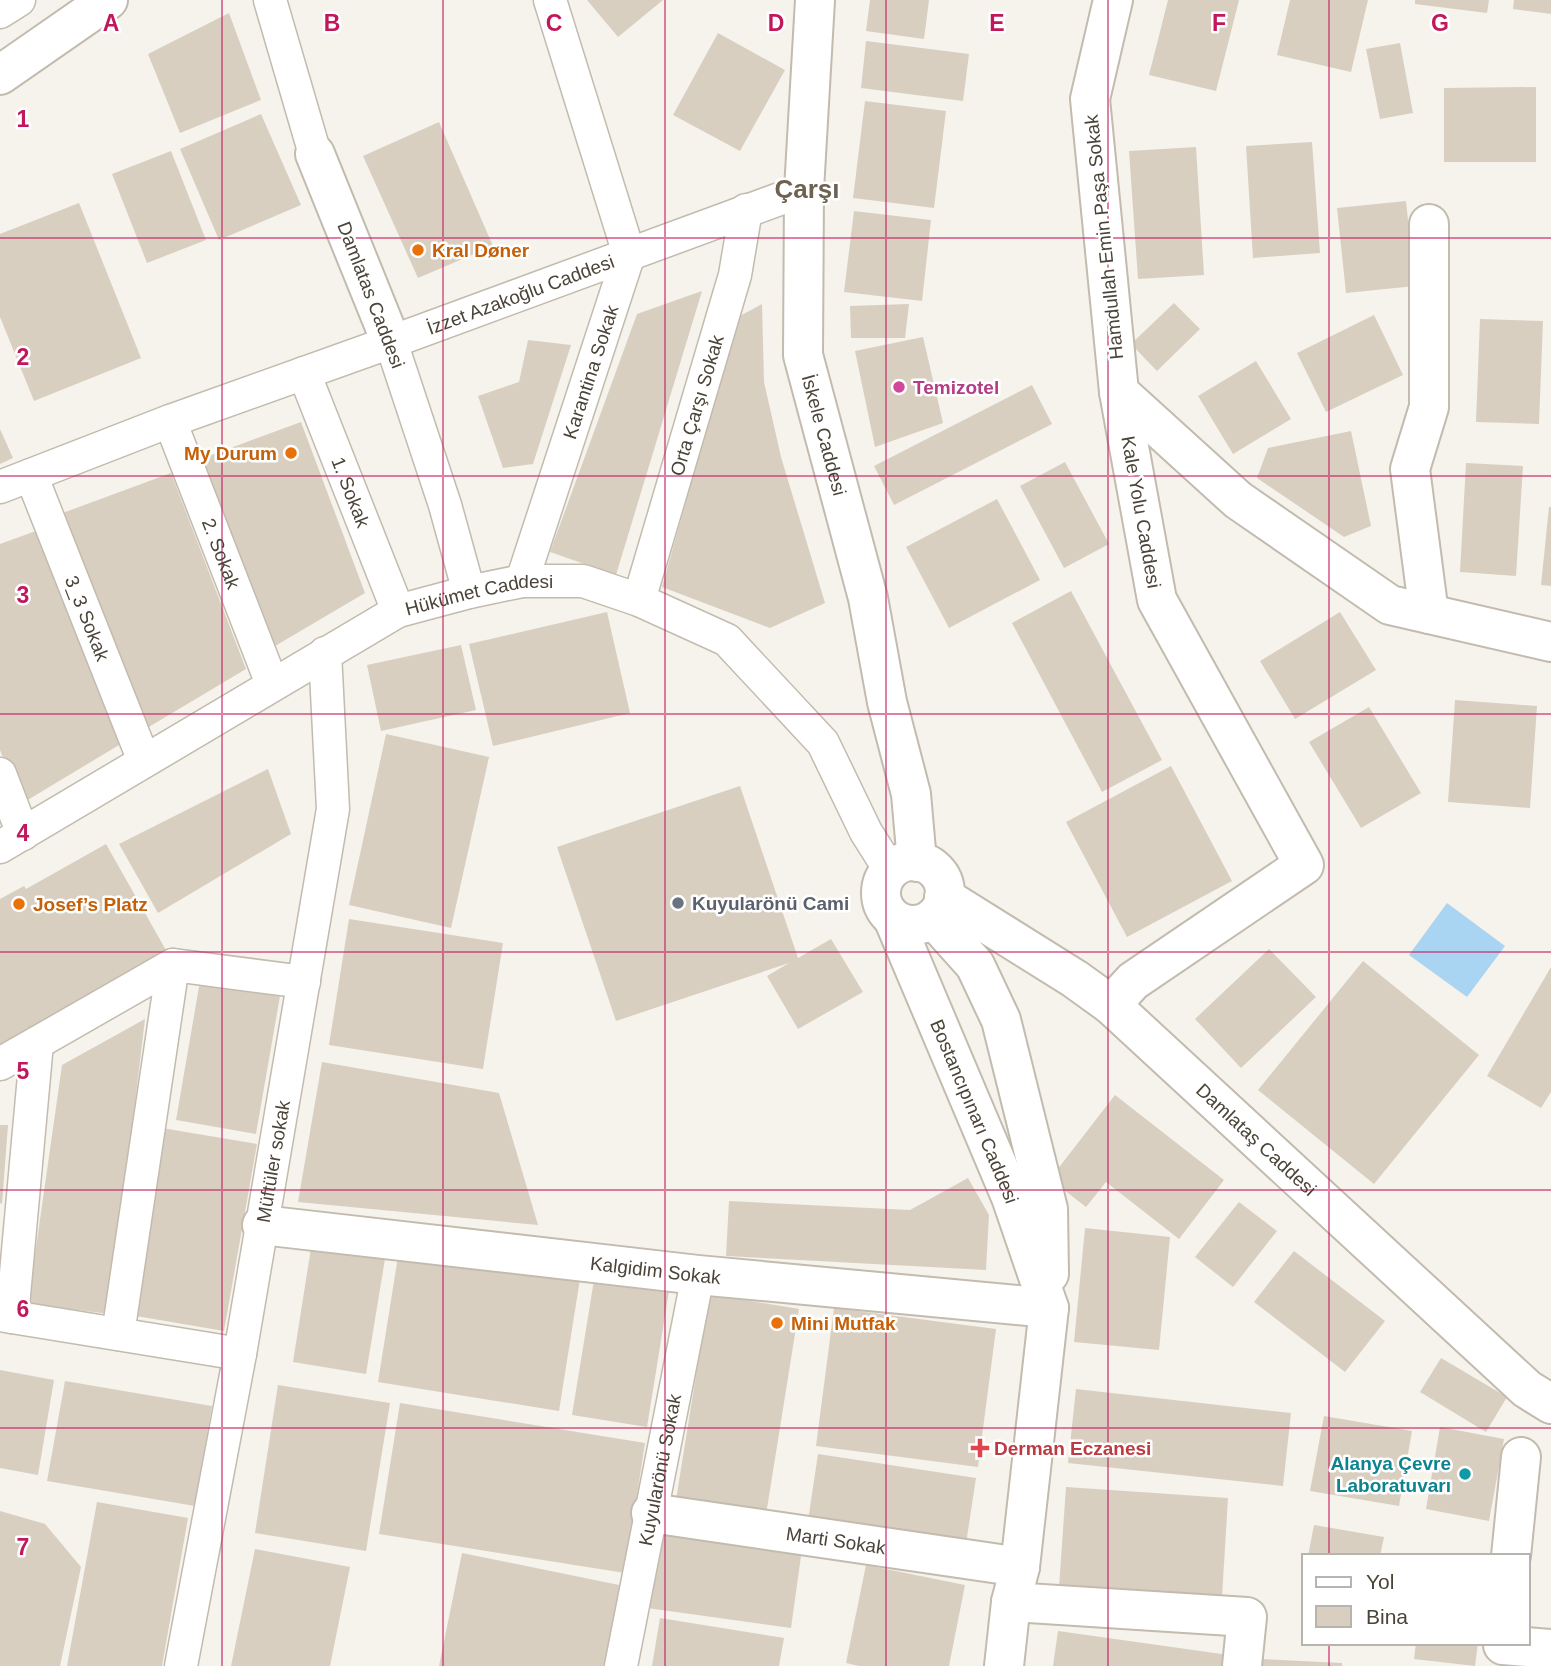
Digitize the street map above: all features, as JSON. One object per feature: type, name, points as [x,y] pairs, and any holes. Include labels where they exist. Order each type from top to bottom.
[{"type":"street","points":[[0,12],[19,0]]},
{"type":"street","points":[[0,75],[108,0]]},
{"type":"street","name":"Damlatas Caddesi","points":[[270,0],[315,154],[391,342],[445,505],[469,592]]},
{"type":"street","points":[[550,0],[629,254]]},
{"type":"street","name":"İskele Caddesi","points":[[815,0],[804,190],[803,355],[868,598],[887,702],[911,794],[904,866]]},
{"type":"street","name":"Hamdullah Emin Paşa Sokak","points":[[1113,0],[1090,99],[1119,392]]},
{"type":"street","name":"İzzet Azakoğlu Caddesi","points":[[0,487],[170,421],[804,190]]},
{"type":"street","name":"Orta Çarşı Sokak","points":[[639,600],[735,275],[746,210]]},
{"type":"street","points":[[1429,224],[1429,407],[1410,469],[1429,614]]},
{"type":"street","name":"Karantina Sokak","points":[[522,581],[629,254]]},
{"type":"street","name":"1. Sokak","points":[[304,373],[398,611]]},
{"type":"street","name":"Kale Yolu Caddesi","points":[[1119,392],[1238,500],[1390,605],[1551,642]]},
{"type":"street","name":"Kale Yolu Caddesi","points":[[1111,1005],[1133,981],[1304,865],[1157,600],[1119,392]]},
{"type":"street","name":"2. Sokak","points":[[170,421],[272,684]]},
{"type":"street","name":"3_3 Sokak","points":[[31,475],[144,761]]},
{"type":"street","name":"Hükümet Caddesi","points":[[11,841],[398,611],[522,581],[583,581],[639,600],[727,640],[823,743],[866,832],[904,866]]},
{"type":"street","name":"Müftüler sokak","points":[[181,1666],[240,1354],[333,809],[325,653]]},
{"type":"street","points":[[0,774],[11,841]]},
{"type":"street","points":[[926,863],[942,881],[939,907],[913,925],[893,918],[886,911],[881,894],[885,877],[904,866],[926,863]]},
{"type":"street","name":"Damlataş Caddesi","points":[[939,907],[1075,979],[1111,1005],[1527,1389],[1551,1404]]},
{"type":"street","name":"Bostancıpınarı Caddesi","points":[[939,907],[975,965],[1001,1020],[1048,1209],[1049,1308],[1004,1666]]},
{"type":"street","name":"Bostancıpınarı Caddesi","points":[[893,918],[1011,1197],[1049,1308]]},
{"type":"street","points":[[0,1064],[173,965],[304,982]]},
{"type":"street","points":[[118,1334],[173,965]]},
{"type":"street","points":[[37,1043],[6,1316],[240,1354]]},
{"type":"street","name":"Kalgidim Sokak","points":[[262,1225],[698,1275],[1049,1308]]},
{"type":"street","name":"Kuyularönü Sokak","points":[[621,1666],[698,1275]]},
{"type":"street","points":[[1511,1554],[1521,1457]]},
{"type":"street","name":"Marti Sokak","points":[[651,1513],[1015,1584],[1247,1617],[1242,1666]]},
{"type":"street","points":[[1503,1652],[1551,1650]]},
{"type":"water","points":[[1447,903],[1505,946],[1467,997],[1409,955]]},
{"type":"building","points":[[587,0],[663,0],[618,37]]},
{"type":"building","points":[[870,0],[929,0],[924,39],[866,31]]},
{"type":"building","points":[[1168,0],[1239,0],[1216,91],[1149,75]]},
{"type":"building","points":[[1290,0],[1368,0],[1351,72],[1277,55]]},
{"type":"building","points":[[1415,0],[1489,0],[1487,13],[1415,4]]},
{"type":"building","points":[[1514,0],[1551,0],[1551,14],[1513,9]]},
{"type":"building","points":[[229,13],[261,100],[180,133],[148,54]]},
{"type":"building","points":[[718,33],[785,70],[740,151],[673,115]]},
{"type":"building","points":[[866,41],[969,54],[963,101],[861,88]]},
{"type":"building","points":[[1400,43],[1413,113],[1380,119],[1366,49]]},
{"type":"building","points":[[1536,87],[1536,162],[1444,162],[1444,88]]},
{"type":"building","points":[[865,101],[946,111],[934,208],[853,198]]},
{"type":"building","points":[[261,114],[301,205],[219,240],[180,149]]},
{"type":"building","points":[[439,122],[493,246],[418,278],[363,156]]},
{"type":"building","points":[[1312,142],[1320,253],[1253,258],[1246,146]]},
{"type":"building","points":[[1196,147],[1204,275],[1138,279],[1129,151]]},
{"type":"building","points":[[171,151],[206,240],[147,263],[112,174]]},
{"type":"building","points":[[1406,201],[1415,286],[1346,293],[1337,208]]},
{"type":"building","points":[[79,203],[141,358],[34,401],[0,317],[0,234]]},
{"type":"building","points":[[854,211],[931,220],[922,301],[844,292]]},
{"type":"building","points":[[702,291],[616,575],[550,552],[637,314]]},
{"type":"building","points":[[1174,303],[1200,329],[1157,371],[1131,344]]},
{"type":"building","points":[[762,304],[764,382],[781,457],[825,603],[770,628],[662,587],[738,317]]},
{"type":"building","points":[[909,304],[905,338],[851,338],[850,306]]},
{"type":"building","points":[[1374,315],[1403,375],[1326,412],[1297,353]]},
{"type":"building","points":[[1480,319],[1543,321],[1539,424],[1476,422]]},
{"type":"building","name":"Temizotel","points":[[923,337],[943,423],[875,447],[855,351]]},
{"type":"building","points":[[528,340],[571,345],[533,464],[503,468],[478,396],[519,382]]},
{"type":"building","points":[[1256,361],[1291,419],[1233,454],[1198,396]]},
{"type":"building","points":[[1032,385],[1052,424],[894,505],[874,466]]},
{"type":"building","points":[[301,422],[365,593],[270,649],[198,460]]},
{"type":"building","points":[[0,429],[13,458],[0,464]]},
{"type":"building","points":[[1351,431],[1371,526],[1344,537],[1257,478],[1268,448]]},
{"type":"building","points":[[1065,462],[1109,544],[1064,568],[1020,486]]},
{"type":"building","points":[[1466,463],[1523,466],[1516,576],[1460,572]]},
{"type":"building","points":[[171,473],[246,669],[142,731],[60,514]]},
{"type":"building","points":[[997,499],[1040,580],[949,628],[906,547]]},
{"type":"building","points":[[1551,507],[1551,586],[1541,585]]},
{"type":"building","points":[[44,528],[124,742],[21,804],[0,750],[0,544]]},
{"type":"building","points":[[1071,591],[1162,760],[1102,792],[1012,623]]},
{"type":"building","points":[[607,612],[630,713],[493,746],[469,644]]},
{"type":"building","points":[[1340,612],[1376,670],[1295,719],[1260,661]]},
{"type":"building","points":[[461,645],[476,710],[381,731],[367,665]]},
{"type":"building","points":[[1455,700],[1537,706],[1530,808],[1448,802]]},
{"type":"building","points":[[1369,707],[1421,793],[1361,828],[1309,742]]},
{"type":"building","points":[[386,734],[489,757],[451,928],[349,905]]},
{"type":"building","points":[[1171,766],[1232,881],[1127,937],[1066,822]]},
{"type":"building","points":[[268,769],[291,834],[158,913],[119,844]]},
{"type":"building","name":"Kuyularönü Cami","points":[[740,786],[798,958],[831,939],[863,992],[798,1029],[767,976],[789,963],[616,1021],[557,847]]},
{"type":"building","points":[[106,844],[167,952],[0,1045],[0,899],[24,886],[26,889]]},
{"type":"building","points":[[349,919],[503,943],[483,1069],[329,1045]]},
{"type":"building","points":[[1269,949],[1316,997],[1241,1068],[1195,1019]]},
{"type":"building","points":[[1363,961],[1479,1055],[1374,1184],[1258,1090]]},
{"type":"building","points":[[1551,967],[1551,1092],[1541,1108],[1487,1076]]},
{"type":"building","points":[[200,981],[280,996],[256,1134],[176,1120]]},
{"type":"building","points":[[145,1019],[110,1314],[28,1304],[62,1065]]},
{"type":"building","points":[[322,1062],[499,1093],[538,1225],[298,1202]]},
{"type":"building","points":[[1115,1095],[1224,1180],[1179,1239],[1106,1182],[1086,1207],[1050,1179]]},
{"type":"building","points":[[0,1125],[8,1125],[2,1204],[0,1203]]},
{"type":"building","points":[[162,1128],[257,1144],[224,1331],[130,1315]]},
{"type":"building","points":[[968,1178],[989,1215],[986,1270],[726,1256],[729,1201],[910,1210]]},
{"type":"building","points":[[1239,1202],[1277,1231],[1233,1287],[1195,1257]]},
{"type":"building","points":[[1085,1228],[1170,1237],[1159,1350],[1074,1342]]},
{"type":"building","points":[[311,1248],[385,1259],[366,1374],[293,1362]]},
{"type":"building","points":[[399,1250],[580,1279],[559,1411],[378,1382]]},
{"type":"building","points":[[1294,1251],[1385,1321],[1345,1372],[1254,1302]]},
{"type":"building","points":[[594,1280],[669,1291],[647,1427],[572,1415]]},
{"type":"building","points":[[709,1294],[799,1309],[765,1521],[675,1506]]},
{"type":"building","points":[[834,1308],[996,1329],[978,1467],[816,1446]]},
{"type":"building","points":[[1441,1358],[1507,1397],[1486,1432],[1420,1392]]},
{"type":"building","points":[[0,1370],[54,1380],[38,1475],[0,1468]]},
{"type":"building","points":[[65,1381],[212,1406],[195,1506],[47,1481]]},
{"type":"building","points":[[278,1385],[390,1403],[366,1551],[255,1533]]},
{"type":"building","points":[[1076,1389],[1291,1413],[1283,1486],[1068,1463]]},
{"type":"building","points":[[400,1403],[645,1443],[625,1573],[379,1534]]},
{"type":"building","points":[[1324,1416],[1412,1431],[1399,1506],[1310,1491]]},
{"type":"building","name":"Alanya Çevre Laboratuvarı","points":[[1440,1427],[1504,1439],[1489,1521],[1426,1509]]},
{"type":"building","points":[[818,1454],[976,1478],[964,1557],[806,1534]]},
{"type":"building","points":[[1066,1487],[1228,1498],[1222,1597],[1059,1587]]},
{"type":"building","points":[[97,1502],[188,1518],[162,1666],[67,1666]]},
{"type":"building","points":[[0,1511],[45,1524],[81,1567],[60,1666],[0,1666]]},
{"type":"building","points":[[1314,1525],[1384,1537],[1380,1554],[1308,1554]]},
{"type":"building","points":[[658,1529],[802,1549],[791,1628],[647,1608]]},
{"type":"building","points":[[255,1549],[350,1567],[330,1666],[231,1666]]},
{"type":"building","points":[[462,1553],[624,1586],[607,1666],[439,1666]]},
{"type":"building","points":[[866,1565],[965,1585],[949,1666],[859,1666],[846,1663]]},
{"type":"building","points":[[660,1618],[784,1638],[779,1666],[652,1666]]},
{"type":"building","points":[[1058,1631],[1236,1656],[1235,1666],[1053,1666]]},
{"type":"building","points":[[1416,1645],[1478,1645],[1475,1666],[1414,1659]]},
{"type":"building","points":[[1260,1659],[1342,1663],[1342,1666],[1259,1666]]},
{"type":"place","name":"Kral Døner","points":[[418,250]]},
{"type":"place","name":"Temizotel","points":[[899,387]]},
{"type":"place","name":"My Durum","points":[[291,453]]},
{"type":"place","name":"Kuyularönü Cami","points":[[678,903]]},
{"type":"place","name":"Josef’s Platz","points":[[19,904]]},
{"type":"place","name":"Mini Mutfak","points":[[777,1323]]},
{"type":"place","name":"Derman Eczanesi","points":[[980,1448]]},
{"type":"place","name":"Alanya Çevre Laboratuvarı","points":[[1465,1474]]},
{"type":"district","name":"Çarşı","points":[[807,189]]}]
